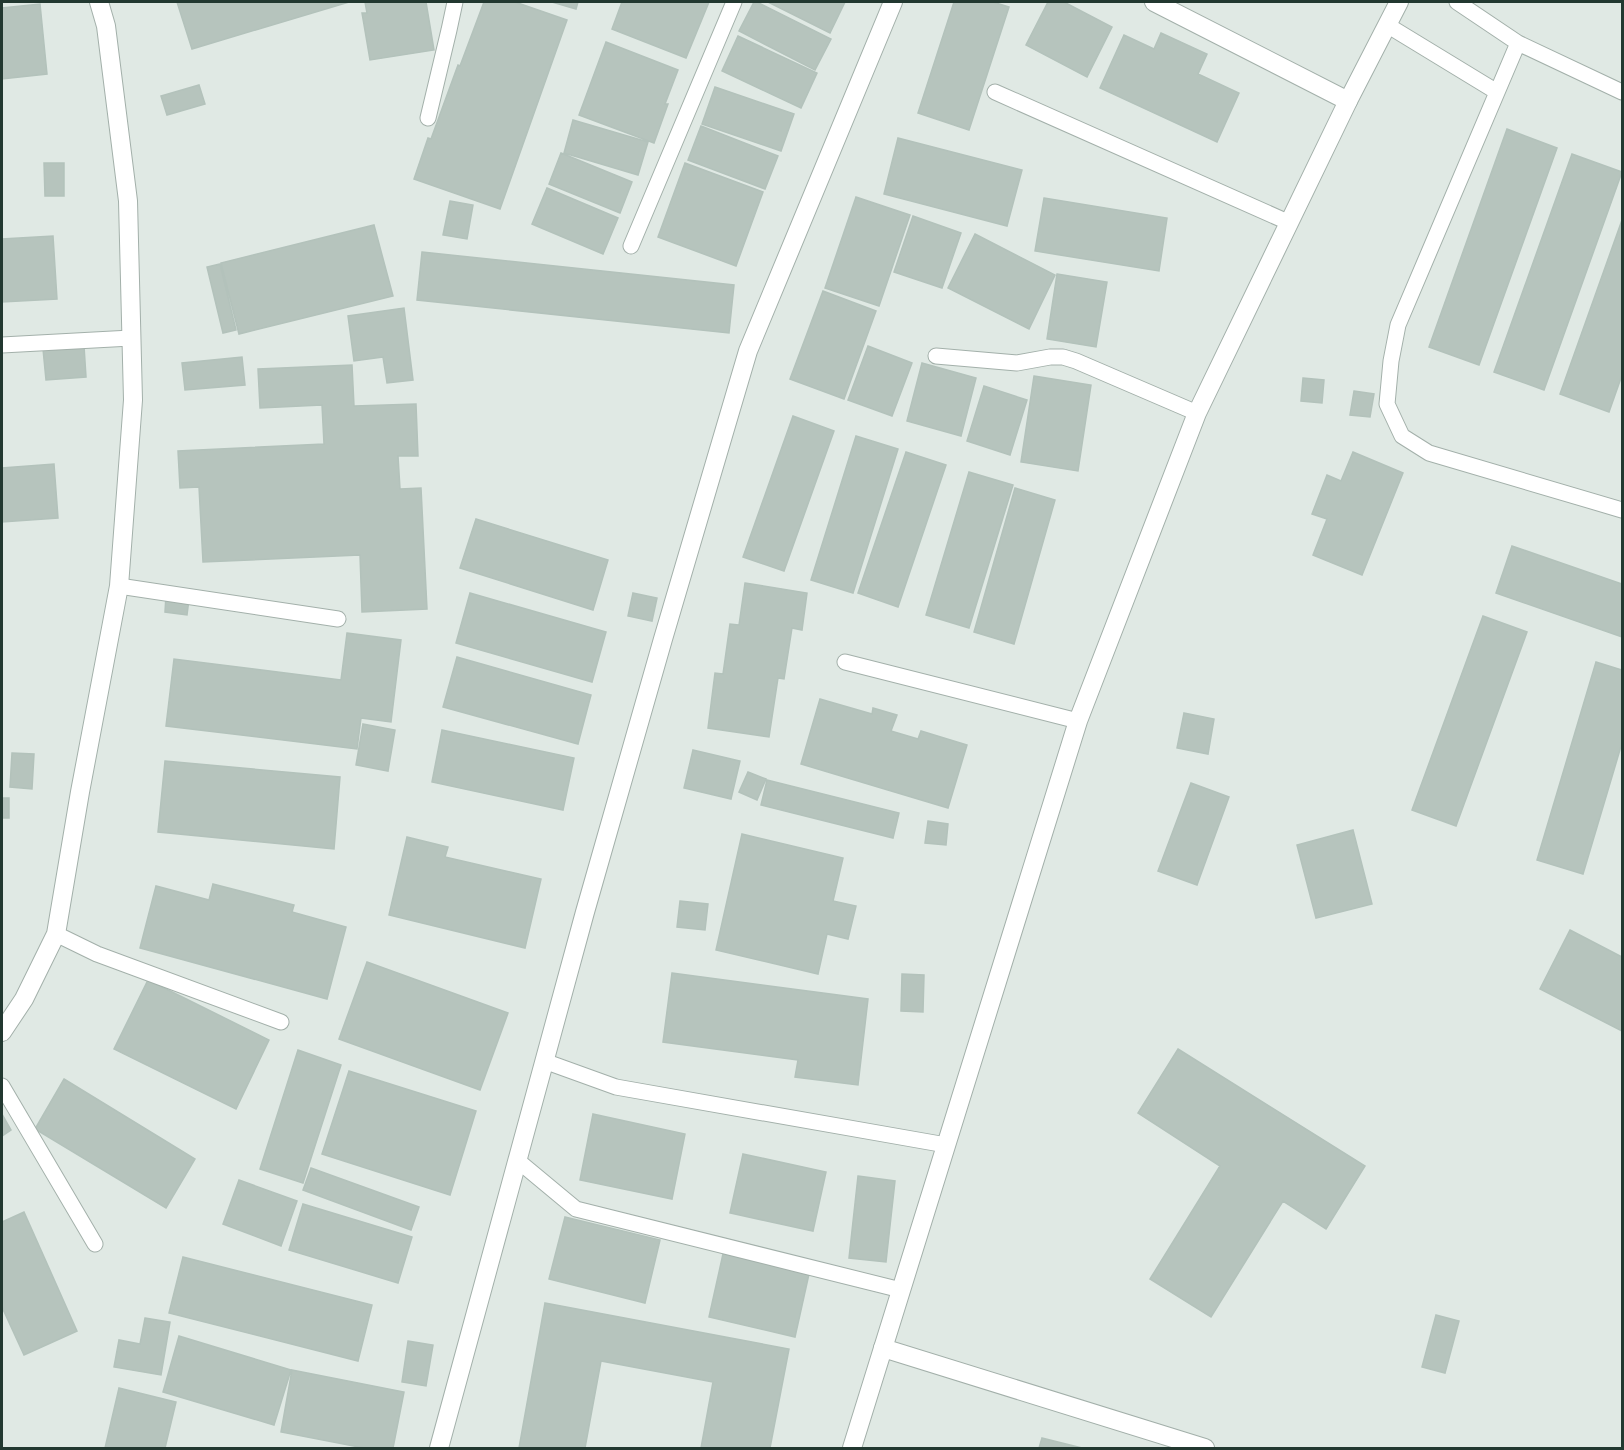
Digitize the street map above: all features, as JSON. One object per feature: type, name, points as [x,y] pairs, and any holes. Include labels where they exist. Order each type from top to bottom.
[{"type":"street","points":[[2,1032],[34,982],[56,934],[119,586],[133,400],[128,201],[106,26],[99,2]]},
{"type":"street","points":[[439,1449],[544,1061],[653,673],[748,351],[893,2]]},
{"type":"street","points":[[1154,2],[1348,101]]},
{"type":"street","points":[[852,1449],[1078,721],[1197,413],[1348,101],[1399,2]]},
{"type":"street","points":[[883,1348],[1205,1449]]},
{"type":"lane","points":[[428,118],[455,2]]},
{"type":"lane","points":[[632,246],[734,2]]},
{"type":"lane","points":[[1457,2],[1518,43],[1623,92]]},
{"type":"lane","points":[[1387,26],[1497,92]]},
{"type":"lane","points":[[1518,43],[1398,325],[1390,361],[1387,404],[1402,436],[1429,453],[1623,510]]},
{"type":"lane","points":[[995,92],[1290,223]]},
{"type":"lane","points":[[2,345],[131,338]]},
{"type":"lane","points":[[936,356],[1017,363],[1039,358],[1063,357],[1197,413]]},
{"type":"lane","points":[[119,586],[338,619]]},
{"type":"lane","points":[[844,662],[1078,721]]},
{"type":"lane","points":[[56,934],[98,954],[281,1022]]},
{"type":"lane","points":[[544,1061],[616,1087],[946,1145]]},
{"type":"lane","points":[[2,1086],[95,1244]]},
{"type":"lane","points":[[517,1160],[576,1209],[901,1290]]},
{"type":"building","points":[[177,2],[349,2],[192,49]]},
{"type":"building","points":[[365,2],[426,2],[434,50],[370,60],[362,13],[367,13]]},
{"type":"building","points":[[484,2],[515,2],[567,20],[500,209],[414,179],[428,138],[431,139]]},
{"type":"building","points":[[552,2],[578,2],[576,9]]},
{"type":"building","points":[[622,2],[709,2],[686,58],[612,29]]},
{"type":"building","points":[[754,2],[831,39],[815,70],[739,31]]},
{"type":"building","points":[[768,2],[845,2],[830,33]]},
{"type":"building","points":[[954,2],[993,2],[1009,7],[969,130],[918,113]]},
{"type":"building","points":[[1048,2],[1064,2],[1112,27],[1087,77],[1026,45]]},
{"type":"building","points":[[40,4],[47,74],[2,79],[2,8]]},
{"type":"building","points":[[1161,33],[1207,54],[1198,74],[1239,93],[1217,142],[1100,88],[1124,35],[1154,49]]},
{"type":"building","points":[[738,36],[817,73],[801,108],[722,71]]},
{"type":"building","points":[[606,42],[678,70],[654,143],[579,115]]},
{"type":"building","points":[[199,85],[205,104],[167,115],[161,96]]},
{"type":"building","points":[[715,87],[794,114],[781,151],[702,124]]},
{"type":"building","points":[[573,120],[648,142],[638,175],[564,153]]},
{"type":"building","points":[[701,126],[778,156],[765,189],[688,160]]},
{"type":"building","points":[[1507,129],[1557,148],[1479,365],[1429,347]]},
{"type":"building","points":[[898,138],[1022,170],[1007,226],[884,194]]},
{"type":"building","points":[[561,153],[632,182],[620,213],[549,184]]},
{"type":"building","points":[[1572,154],[1622,172],[1544,390],[1494,372]]},
{"type":"building","points":[[44,163],[64,163],[64,196],[45,196]]},
{"type":"building","points":[[685,163],[763,192],[736,266],[658,237]]},
{"type":"building","points":[[547,188],[618,218],[603,254],[532,224]]},
{"type":"building","points":[[856,197],[910,215],[879,306],[825,288]]},
{"type":"building","points":[[1044,198],[1167,218],[1159,271],[1035,251]]},
{"type":"building","points":[[450,201],[473,205],[467,239],[443,235]]},
{"type":"building","points":[[913,216],[961,233],[942,288],[894,272]]},
{"type":"building","points":[[1622,220],[1622,375],[1609,412],[1560,394]]},
{"type":"building","points":[[374,225],[393,296],[239,334],[221,263]]},
{"type":"building","points":[[975,234],[1055,275],[1029,329],[948,288]]},
{"type":"building","points":[[53,236],[57,299],[2,302],[2,239]]},
{"type":"building","points":[[422,252],[734,285],[729,333],[417,300]]},
{"type":"building","points":[[220,264],[236,330],[223,333],[207,267]]},
{"type":"building","points":[[1057,274],[1107,282],[1096,347],[1047,339]]},
{"type":"building","points":[[823,291],[876,311],[844,399],[790,379]]},
{"type":"building","points":[[404,308],[413,380],[387,383],[383,357],[354,361],[348,316]]},
{"type":"building","points":[[84,346],[86,377],[46,380],[43,349]]},
{"type":"building","points":[[868,346],[912,363],[892,416],[848,400]]},
{"type":"building","points":[[242,357],[245,385],[185,390],[182,363]]},
{"type":"building","points":[[922,363],[976,378],[961,436],[907,421]]},
{"type":"building","points":[[352,365],[354,406],[416,404],[418,456],[398,456],[400,489],[421,488],[427,609],[362,612],[360,555],[203,562],[199,487],[180,488],[178,451],[324,444],[322,405],[260,408],[258,369]]},
{"type":"building","points":[[1034,376],[1091,385],[1078,471],[1021,462]]},
{"type":"building","points":[[1303,378],[1324,380],[1322,403],[1301,401]]},
{"type":"building","points":[[984,386],[1027,400],[1010,455],[967,441]]},
{"type":"building","points":[[1354,391],[1374,394],[1370,417],[1350,415]]},
{"type":"building","points":[[793,416],[834,431],[784,571],[743,557]]},
{"type":"building","points":[[856,436],[898,449],[853,593],[811,580]]},
{"type":"building","points":[[906,452],[946,465],[898,607],[858,593]]},
{"type":"building","points":[[1353,452],[1403,473],[1362,575],[1313,555],[1327,519],[1312,514],[1327,475],[1341,481]]},
{"type":"building","points":[[54,464],[58,518],[2,522],[2,468]]},
{"type":"building","points":[[969,472],[1013,485],[969,628],[926,615]]},
{"type":"building","points":[[1015,488],[1055,500],[1014,644],[974,632]]},
{"type":"building","points":[[476,519],[608,560],[593,610],[460,568]]},
{"type":"building","points":[[1512,546],[1622,584],[1622,637],[1496,593]]},
{"type":"building","points":[[745,583],[807,593],[802,630],[792,628],[784,679],[778,678],[769,737],[708,728],[715,673],[723,674],[730,624],[739,625]]},
{"type":"building","points":[[470,593],[606,632],[592,682],[456,643]]},
{"type":"building","points":[[633,593],[657,598],[652,621],[628,616]]},
{"type":"building","points":[[166,595],[189,599],[187,615],[165,612]]},
{"type":"building","points":[[1483,616],[1527,632],[1456,826],[1412,810]]},
{"type":"building","points":[[347,633],[401,640],[391,722],[361,718],[357,749],[166,726],[174,659],[341,680]]},
{"type":"building","points":[[457,657],[591,695],[578,744],[443,707]]},
{"type":"building","points":[[1596,662],[1622,670],[1622,743],[1583,874],[1537,860]]},
{"type":"building","points":[[820,699],[872,714],[873,708],[897,715],[891,731],[918,739],[921,731],[967,745],[948,808],[801,764]]},
{"type":"building","points":[[1184,713],[1214,719],[1208,754],[1177,748]]},
{"type":"building","points":[[363,724],[395,730],[388,771],[356,765]]},
{"type":"building","points":[[442,730],[574,758],[563,810],[432,782]]},
{"type":"building","points":[[693,750],[740,761],[731,799],[684,788]]},
{"type":"building","points":[[12,753],[34,754],[32,789],[10,787]]},
{"type":"building","points":[[165,761],[340,777],[334,849],[158,832]]},
{"type":"building","points":[[748,772],[766,779],[757,800],[739,792]]},
{"type":"building","points":[[767,780],[899,813],[893,838],[761,805]]},
{"type":"building","points":[[1191,783],[1229,797],[1197,885],[1158,871]]},
{"type":"building","points":[[2,798],[9,798],[9,818],[2,818]]},
{"type":"building","points":[[928,821],[948,824],[946,845],[925,843]]},
{"type":"building","points":[[1353,830],[1372,904],[1316,918],[1297,845]]},
{"type":"building","points":[[742,834],[843,858],[833,901],[856,906],[848,939],[827,934],[818,974],[716,950]]},
{"type":"building","points":[[407,837],[448,847],[445,857],[541,879],[525,948],[389,915]]},
{"type":"building","points":[[213,884],[294,905],[292,912],[346,927],[327,999],[140,948],[156,886],[209,900]]},
{"type":"building","points":[[680,901],[708,904],[705,930],[677,927]]},
{"type":"building","points":[[1570,930],[1622,957],[1622,1031],[1540,989]]},
{"type":"building","points":[[367,962],[508,1013],[480,1090],[339,1039]]},
{"type":"building","points":[[672,973],[868,999],[858,1085],[795,1077],[798,1060],[663,1042]]},
{"type":"building","points":[[902,974],[924,975],[923,1012],[901,1011]]},
{"type":"building","points":[[148,980],[269,1040],[236,1109],[114,1049]]},
{"type":"building","points":[[1178,1049],[1365,1166],[1326,1229],[1283,1201],[1211,1317],[1150,1279],[1220,1166],[1138,1113]]},
{"type":"building","points":[[298,1050],[341,1065],[303,1183],[260,1169]]},
{"type":"building","points":[[349,1071],[476,1111],[450,1195],[322,1154]]},
{"type":"building","points":[[64,1079],[195,1159],[166,1208],[35,1129]]},
{"type":"building","points":[[2,1114],[11,1130],[2,1136]]},
{"type":"building","points":[[593,1114],[685,1134],[672,1199],[580,1180]]},
{"type":"building","points":[[743,1154],[826,1172],[813,1231],[730,1213]]},
{"type":"building","points":[[311,1168],[419,1207],[411,1230],[303,1190]]},
{"type":"building","points":[[858,1176],[895,1181],[886,1262],[849,1258]]},
{"type":"building","points":[[239,1180],[297,1201],[281,1246],[223,1224]]},
{"type":"building","points":[[303,1204],[412,1237],[398,1283],[289,1250]]},
{"type":"building","points":[[24,1212],[77,1331],[24,1355],[2,1307],[2,1222]]},
{"type":"building","points":[[565,1217],[660,1240],[645,1303],[549,1279]]},
{"type":"building","points":[[723,1254],[809,1274],[795,1337],[709,1317]]},
{"type":"building","points":[[183,1257],[372,1305],[358,1361],[169,1313]]},
{"type":"building","points":[[545,1303],[789,1349],[770,1448],[701,1448],[713,1382],[601,1361],[585,1448],[519,1448]]},
{"type":"building","points":[[1436,1315],[1459,1321],[1445,1373],[1422,1367]]},
{"type":"building","points":[[145,1318],[170,1322],[161,1375],[114,1367],[119,1340],[140,1344]]},
{"type":"building","points":[[179,1336],[291,1370],[274,1425],[163,1392]]},
{"type":"building","points":[[408,1341],[433,1345],[426,1386],[402,1382]]},
{"type":"building","points":[[292,1370],[404,1392],[393,1448],[364,1448],[281,1432]]},
{"type":"building","points":[[119,1388],[176,1402],[165,1448],[105,1448]]},
{"type":"building","points":[[1042,1438],[1082,1448],[1039,1448]]}]
